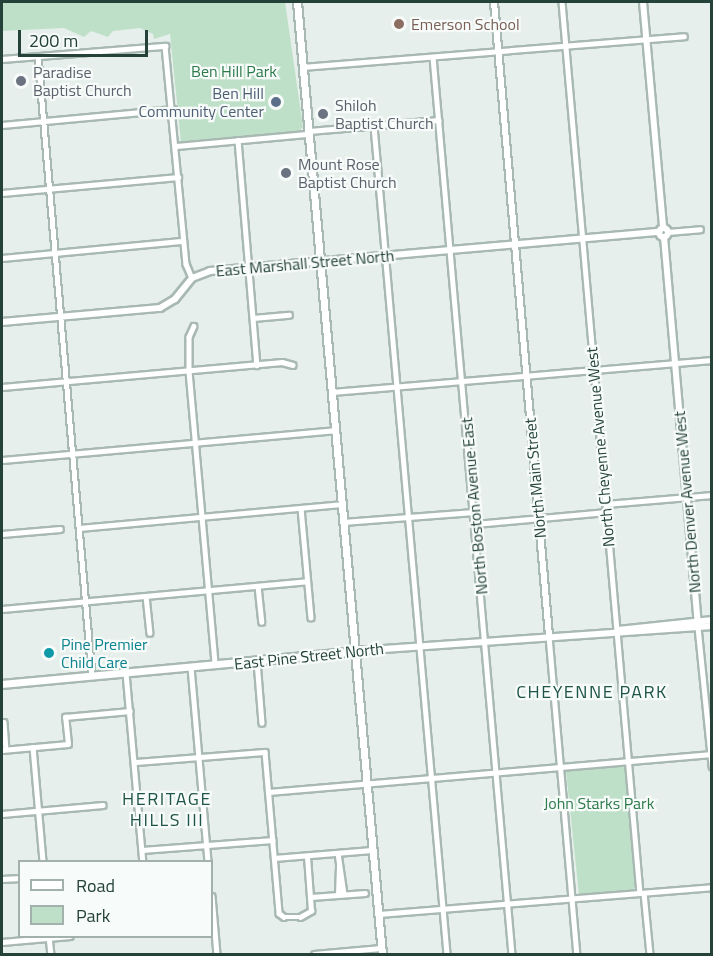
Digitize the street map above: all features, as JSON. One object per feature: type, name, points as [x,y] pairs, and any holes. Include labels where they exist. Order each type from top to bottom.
[{"type":"main road","points":[[297,2],[382,951]]},
{"type":"main road","name":"East Pine Street North","points":[[2,684],[355,651]]},
{"type":"street","name":"North Main Street","points":[[494,2],[577,954]]},
{"type":"street","name":"North Cheyenne Avenue West","points":[[561,2],[628,761],[650,954]]},
{"type":"street","name":"North Denver Avenue West","points":[[643,2],[711,766]]},
{"type":"street","points":[[302,68],[684,36]]},
{"type":"street","points":[[2,59],[165,46],[173,110],[183,242],[186,264],[192,278]]},
{"type":"street","points":[[38,56],[92,676]]},
{"type":"street","name":"North Boston Avenue East","points":[[433,57],[476,524],[512,954]]},
{"type":"street","points":[[2,125],[173,110]]},
{"type":"street","points":[[176,146],[439,120]]},
{"type":"street","points":[[374,126],[447,954]]},
{"type":"street","points":[[238,140],[257,365]]},
{"type":"street","points":[[2,193],[178,177]]},
{"type":"street","points":[[663,232],[700,229]]},
{"type":"street","name":"East Marshall Street North","points":[[2,322],[160,308],[175,299],[192,278],[206,272],[663,232]]},
{"type":"street","points":[[2,258],[183,242]]},
{"type":"street","points":[[253,318],[289,315]]},
{"type":"street","points":[[194,326],[189,337],[189,371],[215,665]]},
{"type":"street","points":[[332,392],[711,360]]},
{"type":"street","points":[[2,387],[257,365],[293,365]]},
{"type":"street","points":[[2,460],[335,430]]},
{"type":"street","points":[[606,504],[711,495]]},
{"type":"street","points":[[79,528],[341,504]]},
{"type":"street","points":[[301,508],[311,618]]},
{"type":"street","points":[[343,522],[474,512]]},
{"type":"street","points":[[476,524],[606,512]]},
{"type":"street","points":[[2,534],[60,529]]},
{"type":"street","points":[[2,609],[307,581]]},
{"type":"street","points":[[258,586],[262,622]]},
{"type":"street","points":[[146,596],[150,633]]},
{"type":"street","name":"East Pine Street North","points":[[355,651],[698,624],[711,620]]},
{"type":"street","name":"East Pine Street North","points":[[698,624],[711,626]]},
{"type":"street","points":[[257,661],[262,723]]},
{"type":"street","points":[[191,667],[208,860]]},
{"type":"street","points":[[126,673],[143,860]]},
{"type":"street","points":[[4,722],[4,749],[68,744],[65,717],[130,711]]},
{"type":"street","points":[[33,747],[43,860]]},
{"type":"street","points":[[135,762],[265,752],[279,913],[290,919],[311,911],[307,856]]},
{"type":"street","points":[[268,792],[711,754]]},
{"type":"street","points":[[2,814],[103,805]]},
{"type":"street","points":[[142,850],[273,840]]},
{"type":"street","points":[[274,858],[372,850]]},
{"type":"street","points":[[338,853],[341,895]]},
{"type":"street","points":[[2,879],[18,878]]},
{"type":"street","points":[[378,914],[711,887]]},
{"type":"street","points":[[311,897],[365,893]]},
{"type":"street","points":[[213,908],[217,954]]},
{"type":"street","points":[[2,942],[40,938]]},
{"type":"street","points":[[50,938],[51,954]]},
{"type":"street","points":[[314,954],[382,951]]},
{"type":"green space","name":"Ben Hill Park","points":[[2,2],[285,2],[303,127],[299,131],[181,142],[170,34],[154,39],[153,34],[140,28],[113,31],[108,37],[91,31],[84,37],[64,28],[2,31]]},
{"type":"green space","name":"John Starks Park","points":[[621,765],[627,771],[636,886],[632,891],[579,895],[566,771]]},
{"type":"place","name":"Emerson School","points":[[399,24]]},
{"type":"place","name":"Paradise Baptist Church","points":[[21,81]]},
{"type":"place","name":"Ben Hill Community Center","points":[[276,102]]},
{"type":"place","name":"Shiloh Baptist Church","points":[[323,114]]},
{"type":"place","name":"Mount Rose Baptist Church","points":[[286,173]]},
{"type":"place","name":"Pine Premier Child Care","points":[[49,653]]},
{"type":"district","name":"CHEYENNE PARK","points":[[592,692]]},
{"type":"district","name":"HERITAGE HILLS III","points":[[167,810]]}]
